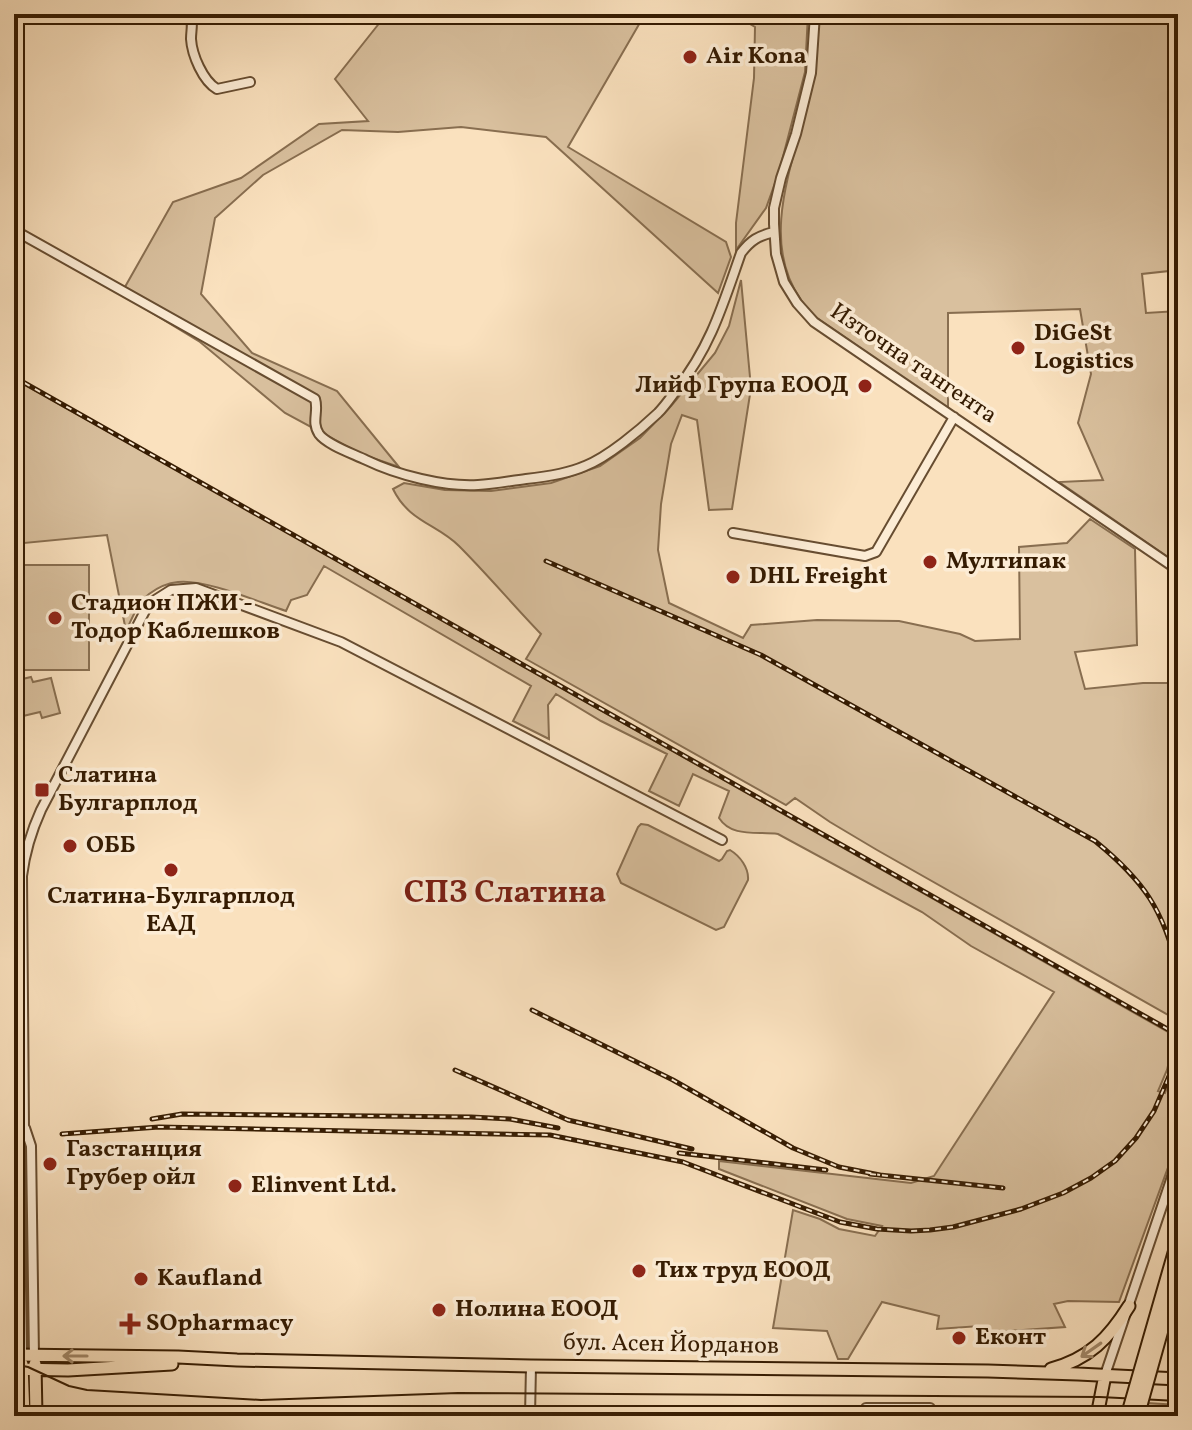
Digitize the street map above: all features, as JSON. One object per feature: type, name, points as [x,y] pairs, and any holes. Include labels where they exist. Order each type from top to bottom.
[{"type":"main road","points":[[1127,1416],[1178,1239]]},
{"type":"main road","points":[[1138,1416],[1178,1273]]},
{"type":"main road","points":[[1038,1373],[1061,1367],[1089,1352],[1113,1330],[1129,1306]]},
{"type":"main road","name":"бул. Асен Йорданов","points":[[23,1356],[1038,1373],[1178,1379]]},
{"type":"main road","points":[[24,1416],[18,1369],[23,1356],[35,1369],[36,1416]]},
{"type":"main road","name":"бул. Асен Йорданов","points":[[18,1369],[237,1360]]},
{"type":"main road","points":[[1097,1416],[1105,1375]]},
{"type":"street","points":[[189,14],[193,21],[193,51],[212,86],[217,89],[250,82]]},
{"type":"street","name":"Източна тангента","points":[[815,14],[811,73],[774,208],[776,254],[784,282],[797,303],[814,322],[1178,570]]},
{"type":"street","points":[[14,230],[315,399],[315,425],[321,437],[397,472],[443,483],[476,486],[546,477],[586,466],[622,443],[660,411],[692,371],[712,334],[741,253],[758,236],[774,232]]},
{"type":"street","points":[[733,533],[872,555],[954,417]]},
{"type":"street","points":[[23,1356],[31,1146],[24,1127],[22,876],[29,837],[41,810],[152,602],[171,590],[196,588],[341,642],[722,840]]},
{"type":"street","points":[[23,1356],[17,1146],[24,1127]]},
{"type":"street","points":[[17,1146],[31,1146]]},
{"type":"street","points":[[1105,1375],[1178,1159]]},
{"type":"street","points":[[530,1416],[531,1366]]},
{"type":"street","points":[[866,1408],[930,1408],[930,1416]]},
{"type":"shaded area","points":[[376,14],[645,14],[568,147],[726,242],[731,257],[718,293],[546,137],[461,127],[398,132],[342,130],[263,175],[215,218],[201,294],[252,353],[337,391],[399,467],[361,454],[285,413],[200,342],[121,294],[173,202],[241,178],[319,124],[368,121],[335,79],[385,16]]},
{"type":"shaded area","points":[[733,14],[808,14],[805,72],[779,172],[766,208],[736,250],[736,223],[754,78],[755,27]]},
{"type":"shaded area","points":[[819,14],[1178,14],[1178,270],[1142,274],[1146,313],[1178,311],[1178,564],[1059,482],[1103,480],[1078,423],[1091,374],[1080,309],[948,313],[948,409],[817,318],[803,303],[788,274],[782,247],[781,218],[785,189],[814,75]]},
{"type":"shaded area","points":[[741,280],[751,388],[732,509],[709,510],[697,420],[682,415],[671,444],[661,504],[658,550],[669,603],[743,638],[751,625],[817,620],[899,621],[960,634],[975,641],[1020,639],[1019,547],[1067,543],[1090,519],[1135,549],[1137,645],[1075,652],[1085,689],[1178,683],[1178,955],[1177,951],[1169,954],[1177,992],[1177,1020],[877,850],[795,798],[786,805],[526,659],[541,634],[459,546],[415,516],[393,489],[404,483],[445,490],[491,491],[551,483],[600,466],[640,438],[715,353],[729,326]]},
{"type":"shaded area","points":[[14,379],[1175,1036],[1158,1091],[1165,1093],[1178,1057],[1178,1140],[1119,1302],[1068,1301],[1054,1304],[1065,1327],[981,1333],[980,1326],[937,1329],[939,1316],[882,1302],[848,1359],[838,1359],[827,1331],[773,1328],[793,1210],[839,1229],[875,1236],[882,1226],[847,1219],[719,1169],[719,1161],[911,1183],[934,1176],[1054,992],[971,946],[922,912],[778,834],[731,829],[719,818],[729,791],[693,774],[679,806],[649,791],[667,754],[556,694],[548,705],[549,739],[513,721],[531,686],[324,566],[307,595],[291,600],[286,611],[203,584],[178,582],[167,585],[145,598],[126,631],[107,535],[14,544]]},
{"type":"shaded area","name":"Стадион ПЖИ - Тодор Каблешков","points":[[22,565],[89,565],[89,670],[21,670]]},
{"type":"shaded area","points":[[31,677],[33,682],[51,678],[60,713],[42,718],[40,712],[23,716],[14,681]]},
{"type":"shaded area","points":[[641,824],[719,861],[730,850],[740,859],[748,880],[724,927],[716,930],[621,883],[617,874]]},
{"type":"shaded area","points":[[1147,1403],[1178,1405],[1178,1416],[1144,1416]]},
{"type":"tram line","points":[[14,1364],[87,1390],[261,1400],[458,1393],[1100,1397],[1178,1401]]},
{"type":"railway","points":[[14,377],[1178,1035]]},
{"type":"railway","points":[[546,561],[761,655],[1095,841],[1127,870],[1150,898],[1166,931],[1178,972]]},
{"type":"railway","points":[[532,1010],[673,1080],[793,1148],[839,1167],[880,1175]]},
{"type":"railway","points":[[62,1134],[159,1127],[550,1135],[683,1162],[840,1222],[877,1229],[930,1230],[1021,1209],[1063,1193],[1115,1161],[1136,1138],[1154,1111],[1170,1074],[1178,1040]]},
{"type":"railway","points":[[455,1070],[568,1120],[692,1149]]},
{"type":"railway","points":[[152,1119],[182,1114],[471,1117],[510,1119],[558,1128]]},
{"type":"railway","points":[[679,1153],[826,1170]]},
{"type":"railway","points":[[870,1174],[1003,1188]]},
{"type":"place","name":"Air Kona","points":[[690,57]]},
{"type":"place","name":"DiGeSt Logistics","points":[[1018,348]]},
{"type":"place","name":"Лийф Група ЕООД","points":[[865,386]]},
{"type":"place","name":"Мултипак","points":[[930,562]]},
{"type":"place","name":"DHL Freight","points":[[733,577]]},
{"type":"place","name":"Стадион ПЖИ - Тодор Каблешков","points":[[55,618]]},
{"type":"place","name":"Слатина Булгарплод","points":[[42,790]]},
{"type":"place","name":"ОББ","points":[[70,846]]},
{"type":"place","name":"Слатина-Булгарплод ЕАД","points":[[171,870]]},
{"type":"place","name":"Газстанция Грубер ойл","points":[[50,1164]]},
{"type":"place","name":"Elinvent Ltd.","points":[[235,1186]]},
{"type":"place","name":"Тих труд ЕООД","points":[[639,1271]]},
{"type":"place","name":"Kaufland","points":[[141,1279]]},
{"type":"place","name":"Нолина ЕООД","points":[[439,1310]]},
{"type":"place","name":"SOpharmacy","points":[[130,1324]]},
{"type":"place","name":"Еконт","points":[[959,1338]]},
{"type":"district","name":"СПЗ Слатина","points":[[505,894]]}]
